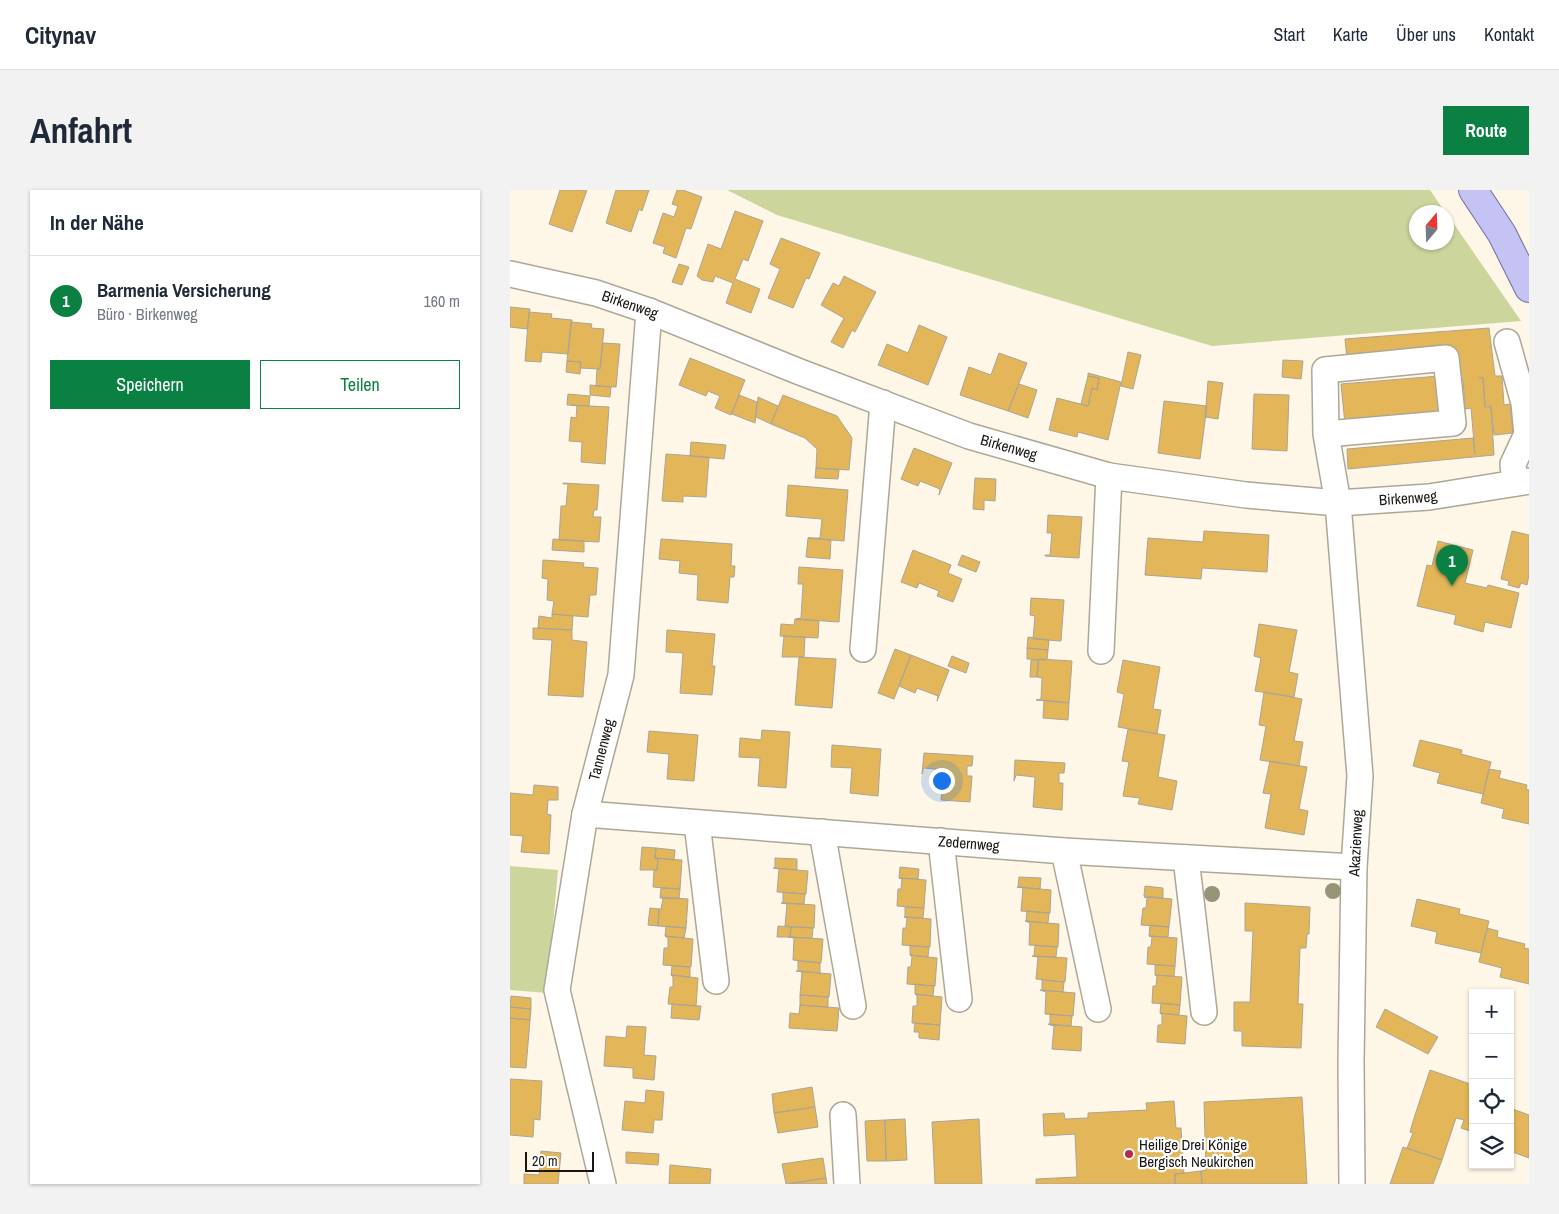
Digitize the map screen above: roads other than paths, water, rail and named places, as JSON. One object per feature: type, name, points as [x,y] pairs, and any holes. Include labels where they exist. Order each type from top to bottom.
[{"type":"main road","points":[[1473,190],[1502,234],[1529,288]]},
{"type":"street","name":"Birkenweg","points":[[510,274],[596,293],[649,311],[969,436],[1109,476],[1246,495],[1338,503],[1429,497],[1522,482]]},
{"type":"street","name":"Tannenweg","points":[[603,1184],[557,990],[585,814],[621,675],[649,311]]},
{"type":"street","points":[[1507,342],[1524,403],[1527,434],[1513,464],[1522,482]]},
{"type":"street","name":"Akazienweg","points":[[1326,434],[1453,423],[1446,358],[1325,370],[1326,434],[1338,503],[1360,776],[1354,867],[1351,1062],[1352,1184]]},
{"type":"street","points":[[863,649],[883,403]]},
{"type":"street","points":[[1101,651],[1109,476]]},
{"type":"street","name":"Zedernweg","points":[[585,814],[1064,851],[1354,867]]},
{"type":"street","points":[[697,823],[716,981]]},
{"type":"street","points":[[822,832],[853,1006]]},
{"type":"street","points":[[941,841],[959,999]]},
{"type":"street","points":[[1064,851],[1098,1009]]},
{"type":"street","points":[[1186,858],[1204,1012]]},
{"type":"street","points":[[843,1115],[847,1184]]},
{"type":"place","name":"Barmenia Versicherung","points":[[1452,586]]},
{"type":"place","name":"Heilige Drei Könige Bergisch Neukirchen","points":[[1129,1154]]}]
